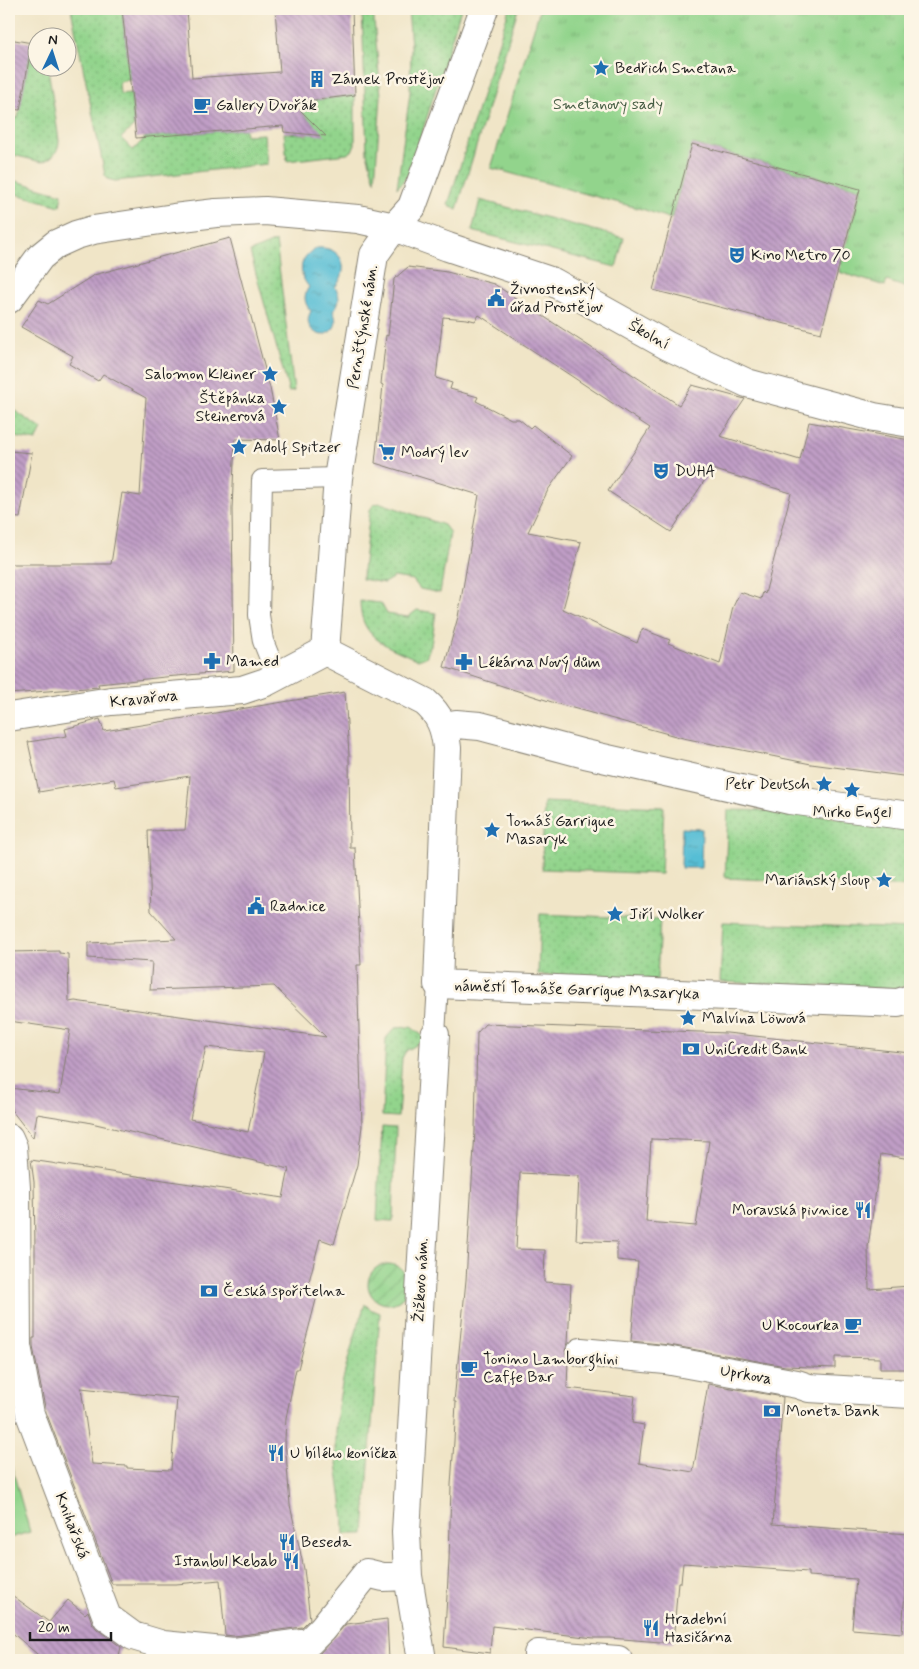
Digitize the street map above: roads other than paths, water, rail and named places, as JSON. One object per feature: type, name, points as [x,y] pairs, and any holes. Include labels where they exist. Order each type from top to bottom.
[{"type":"street","name":"Pernštýnské nám.","points":[[326,650],[338,478],[374,255],[394,227],[412,207],[484,9]]},
{"type":"street","points":[[9,299],[40,257],[56,244],[76,235],[111,226],[216,213],[265,211],[358,219],[394,227]]},
{"type":"street","name":"Školní","points":[[394,227],[553,282],[668,346],[747,383],[874,417],[910,422]]},
{"type":"street","points":[[338,478],[262,480],[259,614],[263,641],[278,676],[326,650],[425,702],[434,710],[444,726],[456,724],[480,726],[585,754],[790,800],[910,816]]},
{"type":"street","name":"Kravařova","points":[[9,717],[111,702],[242,690],[278,676]]},
{"type":"street","name":"náměstí Tomáše Garrigue Masaryka","points":[[444,726],[447,748],[438,984],[898,1003],[910,999]]},
{"type":"street","name":"Žižkovo nám.","points":[[422,1660],[408,1576],[406,1532],[438,984]]},
{"type":"street","name":"Knihařská","points":[[9,1138],[13,1147],[12,1188],[17,1346],[30,1414],[107,1617],[133,1636],[163,1645],[234,1652],[309,1642],[322,1629],[367,1573],[383,1577],[408,1576]]},
{"type":"street","name":"Uprkova","points":[[581,1352],[666,1360],[797,1384],[809,1388],[910,1394]]},
{"type":"street","points":[[538,1654],[618,1660]]},
{"type":"water","points":[[317,248],[325,248],[338,254],[343,266],[343,273],[335,287],[339,299],[333,311],[336,323],[330,332],[322,335],[314,332],[308,323],[311,311],[305,299],[309,287],[305,282],[302,271],[303,260],[311,251]]},
{"type":"water","points":[[682,828],[702,829],[701,868],[681,868]]},
{"type":"place","name":"Bedřich Smetana","points":[[601,68]]},
{"type":"place","name":"Zámek Prostějov","points":[[317,79]]},
{"type":"place","name":"Gallery Dvořák","points":[[202,105]]},
{"type":"place","name":"Kino Metro 70","points":[[737,255]]},
{"type":"place","name":"Živnostenský úřad Prostějov","points":[[496,298]]},
{"type":"place","name":"Salomon Kleiner","points":[[270,374]]},
{"type":"place","name":"Štěpánka Steinerová","points":[[279,407]]},
{"type":"place","name":"Adolf Spitzer","points":[[239,447]]},
{"type":"place","name":"Modrý lev","points":[[387,452]]},
{"type":"place","name":"DUHA","points":[[661,471]]},
{"type":"place","name":"Mamed","points":[[212,661]]},
{"type":"place","name":"Lékárna Nový dům","points":[[464,662]]},
{"type":"place","name":"Petr Deutsch","points":[[824,784]]},
{"type":"place","name":"Mirko Engel","points":[[852,790]]},
{"type":"place","name":"Tomáš Garrigue Masaryk","points":[[492,830]]},
{"type":"place","name":"Mariánský sloup","points":[[884,880]]},
{"type":"place","name":"Radnice","points":[[256,906]]},
{"type":"place","name":"Jiří Wolker","points":[[615,914]]},
{"type":"place","name":"Malvína Löwová","points":[[688,1018]]},
{"type":"place","name":"UniCredit Bank","points":[[691,1049]]},
{"type":"place","name":"Moravská pivnice","points":[[863,1210]]},
{"type":"place","name":"Česká spořitelna","points":[[209,1291]]},
{"type":"place","name":"U Kocourka","points":[[853,1325]]},
{"type":"place","name":"Tonino Lamborghini Caffe Bar","points":[[469,1368]]},
{"type":"place","name":"Moneta Bank","points":[[772,1411]]},
{"type":"place","name":"U bílého koníčka","points":[[276,1453]]},
{"type":"place","name":"Beseda","points":[[287,1542]]},
{"type":"place","name":"Istanbul Kebab","points":[[291,1561]]},
{"type":"place","name":"Hradební Hasičárna","points":[[651,1628]]},
{"type":"park label","name":"Smetanovy sady","points":[[608,104]]}]
